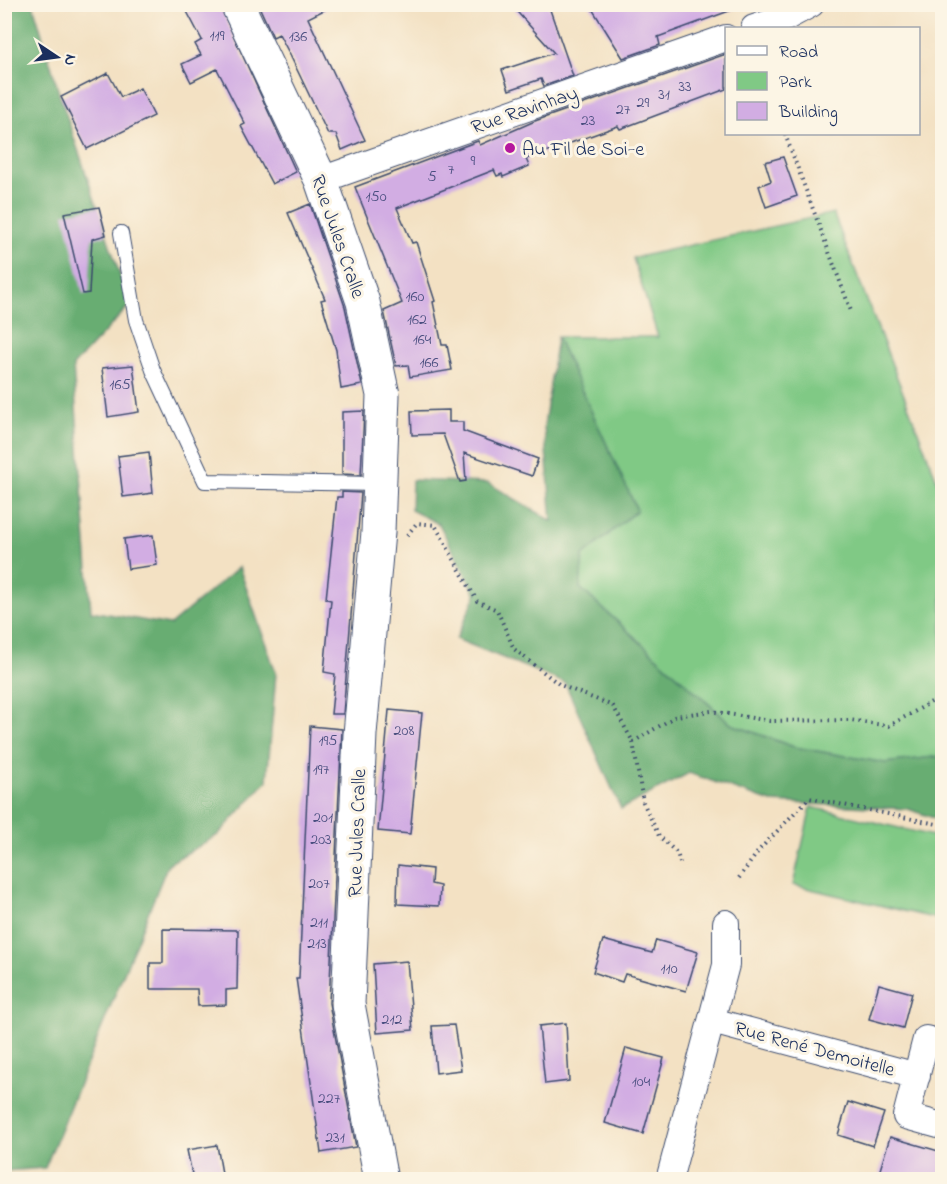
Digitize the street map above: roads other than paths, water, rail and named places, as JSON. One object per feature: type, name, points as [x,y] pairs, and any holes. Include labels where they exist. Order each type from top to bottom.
[{"type":"street","name":"Rue Jules Cralle","points":[[237,4],[321,180],[363,302],[383,395],[376,545],[360,734],[348,1004],[381,1179]]},
{"type":"street","points":[[757,27],[785,18],[810,4]]},
{"type":"street","name":"Rue Ravinhay","points":[[321,180],[725,38]]},
{"type":"street","name":"Rue René Demoitelle","points":[[669,1179],[726,964],[726,923]]},
{"type":"street","name":"Rue René Demoitelle","points":[[712,1021],[917,1076]]},
{"type":"street","name":"Rue René Demoitelle","points":[[942,1043],[926,1039],[906,1116],[942,1126]]},
{"type":"lane","points":[[121,232],[136,320],[153,370],[205,481],[380,484]]},
{"type":"place","name":"Au Fil de Soi-e","points":[[510,148]]}]
